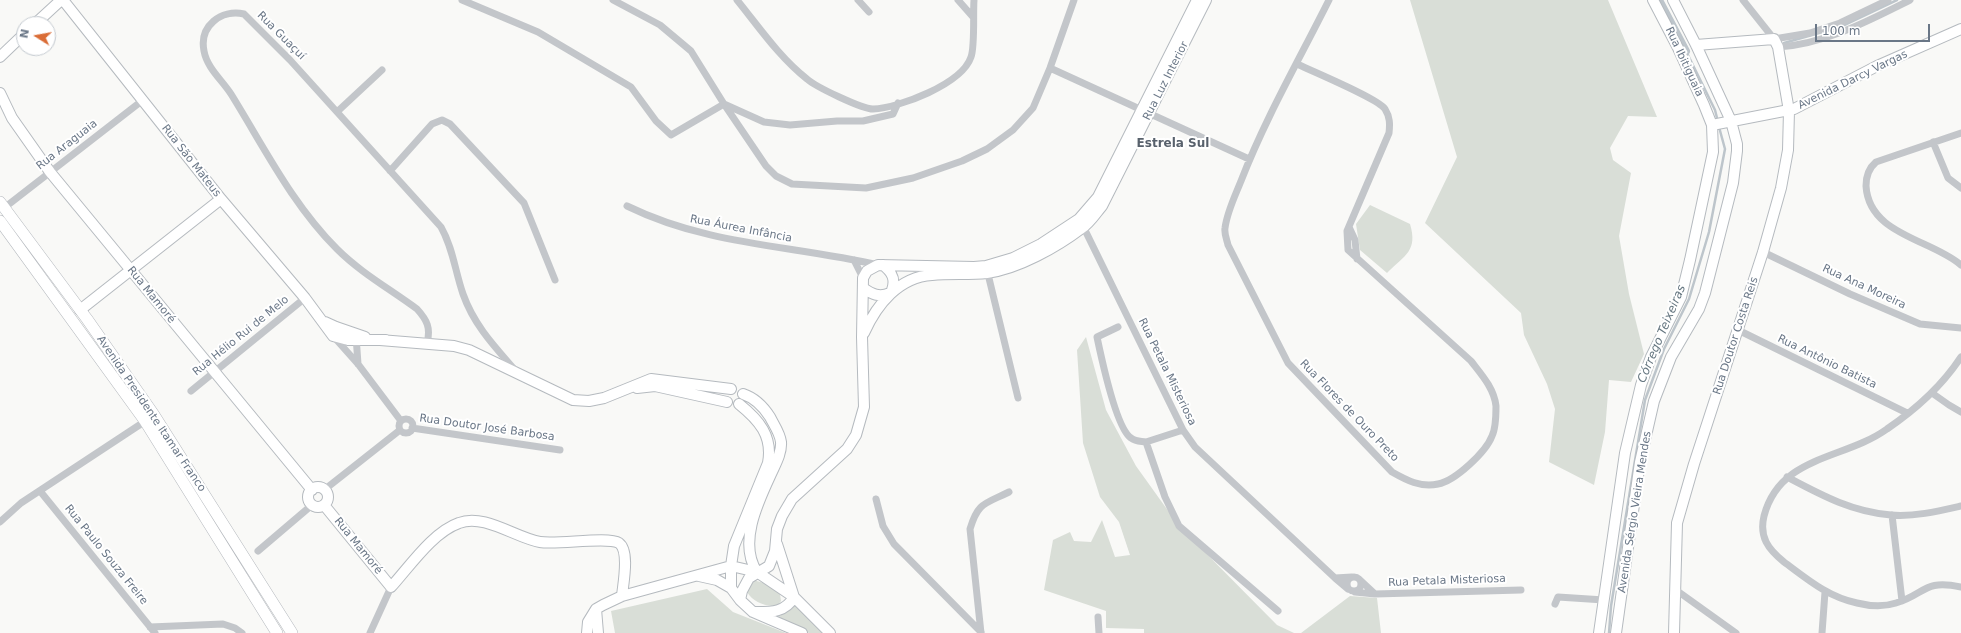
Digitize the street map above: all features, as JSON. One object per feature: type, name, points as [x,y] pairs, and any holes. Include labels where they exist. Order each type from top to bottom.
[{"type":"main road","name":"Avenida Presidente Itamar Franco","points":[[2,205],[80,310],[292,633]]},
{"type":"main road","name":"Avenida Presidente Itamar Franco","points":[[0,221],[40,277],[150,418],[277,633]]},
{"type":"main road","points":[[40,277],[48,280],[69,308],[77,312],[80,310]]},
{"type":"street","points":[[44,16],[62,0]]},
{"type":"street","name":"Rua São Mateus","points":[[62,0],[222,199],[305,298],[333,336]]},
{"type":"street","points":[[462,0],[538,32],[631,87],[656,121],[671,135],[724,104]]},
{"type":"street","points":[[613,0],[660,25],[692,51],[724,104],[766,166],[776,176],[792,184],[866,188],[913,178],[962,161],[987,149],[1013,130],[1033,108],[1050,68],[1074,0]]},
{"type":"street","points":[[737,0],[783,57],[808,80],[829,93],[872,109],[898,103],[934,91],[964,71],[971,57],[974,0]]},
{"type":"street","points":[[858,0],[869,12]]},
{"type":"street","points":[[958,0],[973,17]]},
{"type":"street","name":"Rua Luz Interior","points":[[1145,112],[1197,0]]},
{"type":"street","name":"Rua Luz Interior","points":[[891,292],[912,280],[926,276],[987,269],[1013,258],[1081,223],[1098,197],[1206,0]]},
{"type":"street","name":"Rua Flores de Ouro Preto","points":[[1297,64],[1344,85],[1384,107],[1390,119],[1389,133],[1349,227],[1347,240],[1348,250],[1471,361],[1486,378],[1496,405],[1492,437],[1484,448],[1455,477],[1439,484],[1423,485],[1407,480],[1392,472],[1288,363],[1228,246],[1225,229],[1228,213],[1249,159],[1329,0]]},
{"type":"street","name":"Rua Ibitiguaia","points":[[1653,0],[1678,48],[1721,123]]},
{"type":"street","name":"Rua Ibitiguaia","points":[[1673,0],[1696,45],[1721,123]]},
{"type":"street","points":[[1743,0],[1776,43]]},
{"type":"street","points":[[1776,43],[1840,22],[1888,0]]},
{"type":"street","points":[[1696,45],[1776,43],[1805,44],[1831,36],[1910,0]]},
{"type":"street","name":"Rua Guaçuí","points":[[428,343],[428,323],[417,309],[359,269],[336,248],[297,201],[264,151],[230,92],[208,64],[204,51],[203,35],[212,22],[224,14],[235,12],[244,14],[338,111],[441,227],[449,242],[463,294],[470,310],[488,341],[516,372]]},
{"type":"street","name":"Avenida Darcy Vargas","points":[[1721,123],[1789,111],[1877,66],[1961,29]]},
{"type":"street","points":[[0,57],[16,42]]},
{"type":"street","name":"Rua Doutor Costa Reis","points":[[1674,633],[1677,522],[1694,464],[1763,252],[1781,188],[1788,150],[1789,111],[1776,43]]},
{"type":"street","points":[[1050,68],[1249,159]]},
{"type":"street","points":[[338,111],[382,70]]},
{"type":"street","name":"Rua Mamoré","points":[[0,93],[12,118],[50,172],[312,490]]},
{"type":"street","name":"Rua Araguaia","points":[[2,205],[50,172],[143,100]]},
{"type":"street","points":[[724,104],[764,122],[790,125],[837,121],[863,121],[893,114],[898,103]]},
{"type":"street","points":[[390,171],[432,124],[442,120],[450,124],[524,203],[555,280]]},
{"type":"street","name":"Avenida Sérgio Vieira Mendes","points":[[1599,633],[1625,453],[1641,385],[1651,357],[1676,308],[1688,268],[1713,152],[1721,123]]},
{"type":"street","name":"Avenida Sérgio Vieira Mendes","points":[[1616,633],[1640,462],[1654,401],[1671,357],[1699,309],[1722,232],[1733,184],[1738,151],[1721,123]]},
{"type":"street","points":[[1961,133],[1876,162],[1869,170],[1866,183],[1867,196],[1873,212],[1885,224],[1945,254],[1961,265]]},
{"type":"street","points":[[1933,142],[1948,178],[1961,188]]},
{"type":"street","points":[[80,310],[222,199]]},
{"type":"street","name":"Rua Áurea Infância","points":[[627,206],[655,220],[720,238],[880,265]]},
{"type":"street","name":"Rua Petala Misteriosa","points":[[1081,223],[1183,430],[1195,448],[1335,578],[1352,591],[1375,594],[1520,590]]},
{"type":"street","name":"Rua Ana Moreira","points":[[1763,252],[1850,294],[1920,324],[1961,328]]},
{"type":"street","points":[[854,260],[863,283],[876,295],[885,295],[891,292]]},
{"type":"street","points":[[794,596],[777,544],[777,529],[782,516],[792,499],[847,449],[856,435],[864,407],[862,337],[863,283],[867,271],[880,265],[890,271],[894,278],[891,292],[867,327],[862,337]]},
{"type":"street","name":"Rua Luz Interior","points":[[880,265],[987,269]]},
{"type":"street","points":[[987,269],[1018,398]]},
{"type":"street","name":"Rua Hélio Rui de Melo","points":[[191,391],[305,298]]},
{"type":"street","points":[[322,320],[355,338]]},
{"type":"street","points":[[1118,327],[1097,337],[1107,382],[1125,431],[1131,438],[1146,442],[1183,430]]},
{"type":"street","name":"Rua Antônio Batista","points":[[1738,330],[1907,413]]},
{"type":"street","points":[[333,336],[342,339],[355,338],[428,343],[469,350],[573,400],[596,400],[651,379],[740,390],[741,399],[763,427],[769,444],[770,453],[768,463],[734,546],[713,571]]},
{"type":"street","points":[[333,336],[358,364],[401,422]]},
{"type":"street","points":[[355,338],[358,364]]},
{"type":"street","points":[[1961,358],[1932,392],[1886,430],[1836,454],[1800,468],[1787,477],[1767,503],[1762,524],[1764,540],[1772,552],[1825,592],[1855,603],[1872,606],[1895,604],[1924,588],[1935,584],[1948,584],[1961,587]]},
{"type":"street","points":[[625,390],[655,386],[727,402],[732,405],[741,399],[750,397],[764,408],[779,433],[781,442],[777,459],[760,499],[749,540],[751,560],[757,572]]},
{"type":"street","points":[[727,402],[727,395],[731,390]]},
{"type":"street","points":[[1932,392],[1961,412]]},
{"type":"street","points":[[0,522],[21,502],[150,418]]},
{"type":"street","points":[[400,430],[408,432],[412,428],[409,420],[401,422]]},
{"type":"street","points":[[400,430],[399,425],[401,422]]},
{"type":"street","name":"Rua Doutor José Barbosa","points":[[412,428],[560,450]]},
{"type":"street","points":[[324,490],[400,430]]},
{"type":"street","points":[[1146,442],[1165,497],[1179,526],[1278,611]]},
{"type":"street","points":[[1787,477],[1833,501],[1858,510],[1892,515],[1932,512],[1961,506]]},
{"type":"street","points":[[317,488],[324,490],[327,496],[324,504],[320,507],[312,505],[308,499],[312,490],[317,488]]},
{"type":"street","name":"Rua Paulo Souza Freire","points":[[40,491],[152,630]]},
{"type":"street","points":[[981,633],[970,529],[974,514],[980,506],[1009,492]]},
{"type":"street","points":[[876,500],[883,526],[894,544],[981,633]]},
{"type":"street","name":"Rua Mamoré","points":[[324,504],[391,587]]},
{"type":"street","points":[[258,551],[312,505]]},
{"type":"street","points":[[1892,515],[1902,601]]},
{"type":"street","points":[[370,633],[391,587],[439,535],[460,522],[479,520],[538,542],[551,543],[608,540],[618,542],[622,547],[625,562],[622,596]]},
{"type":"street","points":[[740,600],[745,582],[757,572],[769,566],[777,544]]},
{"type":"street","points":[[731,588],[731,566],[734,546]]},
{"type":"street","points":[[587,633],[588,622],[596,609],[622,596],[731,566],[757,572],[794,596],[830,633]]},
{"type":"street","points":[[699,576],[712,578],[731,588],[740,600],[753,612],[802,633]]},
{"type":"street","points":[[1352,577],[1347,584],[1352,591],[1360,588],[1360,580]]},
{"type":"street","points":[[1335,578],[1356,577],[1375,594]]},
{"type":"street","points":[[1676,590],[1736,633]]},
{"type":"street","points":[[1822,633],[1825,592]]},
{"type":"street","points":[[753,612],[775,612],[785,607],[794,596]]},
{"type":"street","points":[[1555,604],[1558,597],[1604,600]]},
{"type":"street","points":[[596,609],[598,633]]},
{"type":"street","points":[[1098,617],[1098,633]]},
{"type":"street","points":[[152,630],[223,624],[235,628],[242,633]]},
{"type":"shaded area","points":[[1410,0],[1608,0],[1657,117],[1628,116],[1610,148],[1613,160],[1631,173],[1619,236],[1629,294],[1644,354],[1631,382],[1609,380],[1605,432],[1594,485],[1549,462],[1555,409],[1547,384],[1524,335],[1521,313],[1425,223],[1457,157]]},
{"type":"shaded area","points":[[1370,205],[1410,224],[1412,233],[1411,247],[1404,257],[1387,273],[1360,250],[1356,224]]},
{"type":"shaded area","points":[[1086,337],[1106,410],[1136,466],[1179,526],[1277,625],[1294,633],[1144,633],[1144,629],[1106,628],[1106,611],[1044,590],[1053,540],[1070,532],[1074,541],[1091,542],[1102,520],[1115,557],[1130,555],[1119,522],[1100,497],[1083,443],[1077,350]]},
{"type":"shaded area","points":[[753,580],[764,583],[780,594],[781,601],[778,605],[765,605],[750,596],[747,592]]},
{"type":"shaded area","points":[[707,589],[733,612],[786,633],[615,633],[611,611]]},
{"type":"shaded area","points":[[1350,596],[1377,598],[1381,633],[1301,633]]},
{"type":"shaded area","points":[[793,603],[822,633],[809,633],[775,619],[790,609]]},
{"type":"waterway","points":[[1659,0],[1686,51]]},
{"type":"waterway","points":[[1784,43],[1840,27],[1897,0]]},
{"type":"waterway","name":"Córrego Teixeiras","points":[[1686,51],[1715,110],[1718,122]]},
{"type":"waterway","name":"Córrego Teixeiras","points":[[1609,633],[1611,606],[1645,400],[1664,349],[1689,299],[1709,232],[1725,149],[1719,127]]},
{"type":"district","name":"Estrela Sul","points":[[1173,144]]}]
